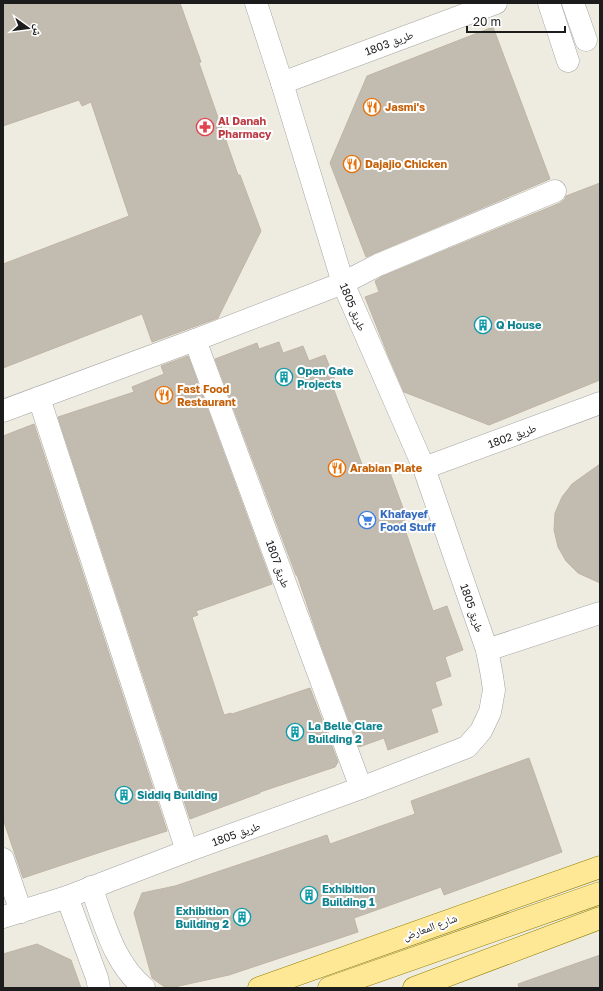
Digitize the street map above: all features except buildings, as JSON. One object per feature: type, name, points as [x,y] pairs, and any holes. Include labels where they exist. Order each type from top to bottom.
[{"type":"main road","name":"شارع المعارض","points":[[259,988],[600,867]]},
{"type":"main road","points":[[328,988],[600,893]]},
{"type":"main road","points":[[414,988],[600,918]]},
{"type":"street","name":"طريق 1805","points":[[12,914],[67,897],[187,851],[361,788],[466,746],[481,731],[490,712],[494,690],[487,650],[424,468],[343,284],[256,3]]},
{"type":"street","name":"طريق 1803","points":[[282,83],[496,3]]},
{"type":"street","points":[[549,3],[568,61]]},
{"type":"street","points":[[573,3],[586,40]]},
{"type":"street","points":[[3,411],[343,284],[378,265],[555,192]]},
{"type":"street","name":"طريق 1807","points":[[195,340],[361,788]]},
{"type":"street","points":[[38,398],[187,851]]},
{"type":"street","name":"طريق 1802","points":[[424,468],[600,403]]},
{"type":"street","points":[[487,650],[600,613]]},
{"type":"street","points":[[3,859],[12,914]]},
{"type":"street","points":[[91,887],[113,948],[124,966],[144,988]]},
{"type":"street","points":[[67,897],[97,978],[99,988]]},
{"type":"place","name":"Jasmi's","points":[[372,107]]},
{"type":"place","name":"Al Danah Pharmacy","points":[[205,127]]},
{"type":"place","name":"Dajajio Chicken","points":[[352,164]]},
{"type":"place","name":"Q House","points":[[483,325]]},
{"type":"place","name":"Open Gate Projects","points":[[284,377]]},
{"type":"place","name":"Fast Food Restaurant","points":[[164,395]]},
{"type":"place","name":"Arabian Plate","points":[[337,468]]},
{"type":"place","name":"Khafayef Food Stuff","points":[[367,520]]},
{"type":"place","name":"La Belle Clare Building 2","points":[[295,732]]},
{"type":"place","name":"Siddiq Building","points":[[124,795]]},
{"type":"place","name":"Exhibition Building 1","points":[[309,895]]},
{"type":"place","name":"Exhibition Building 2","points":[[242,917]]}]
